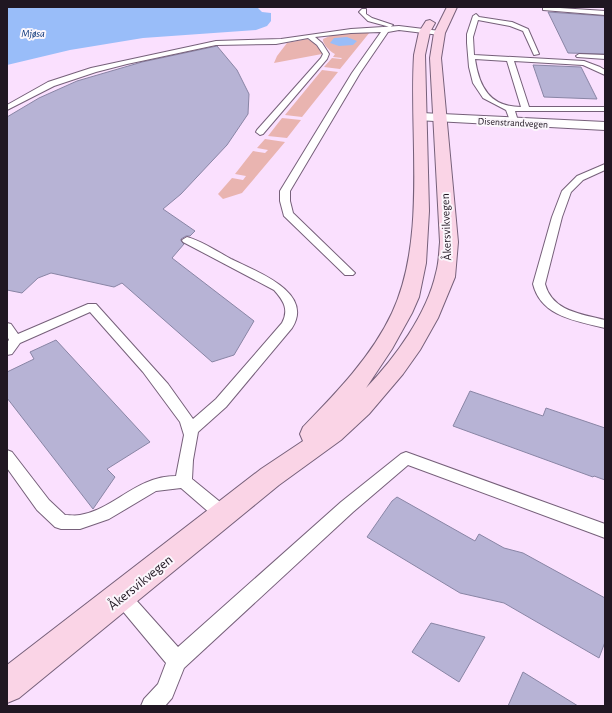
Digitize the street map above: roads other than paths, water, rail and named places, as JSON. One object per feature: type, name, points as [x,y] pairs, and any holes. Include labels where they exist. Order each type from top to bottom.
[{"type":"street","name":"Åkersvikvegen","points":[[7,686],[122,597],[271,476],[314,447],[370,398],[387,380],[413,342],[437,297],[447,267],[449,242],[441,118],[435,62],[436,48],[433,32],[428,25],[444,7]]},
{"type":"street","name":"Åkersvikvegen","points":[[271,476],[324,422],[365,372],[392,333],[403,312],[415,274],[421,232],[422,117],[419,64],[420,52],[452,7]]},
{"type":"street","name":"Disenstrandvegen","points":[[422,117],[441,118],[512,115],[605,126]]},
{"type":"lane","points":[[545,9],[605,13]]},
{"type":"lane","points":[[364,10],[362,12],[363,16],[374,21],[399,28],[433,32]]},
{"type":"lane","points":[[536,54],[526,30],[503,21],[476,17],[470,37],[471,54],[478,88],[512,115],[526,110],[605,109]]},
{"type":"lane","points":[[232,50],[309,36],[399,28]]},
{"type":"lane","points":[[349,273],[288,214],[284,201],[285,191],[356,73],[386,30]]},
{"type":"lane","points":[[260,132],[324,59],[326,54],[325,50],[309,36]]},
{"type":"lane","points":[[7,108],[51,84],[94,70],[127,62],[216,43],[284,41]]},
{"type":"lane","points":[[471,54],[536,54],[605,57]]},
{"type":"lane","points":[[471,54],[510,59],[584,63],[598,68],[605,73]]},
{"type":"lane","points":[[510,59],[526,110]]},
{"type":"lane","points":[[605,167],[580,178],[567,191],[557,217],[539,284],[540,293],[545,300],[553,306],[573,316],[605,324]]},
{"type":"lane","points":[[188,240],[278,288],[288,296],[292,316],[288,326],[221,403],[190,430]]},
{"type":"lane","points":[[7,351],[16,340],[92,307],[171,397],[186,419],[190,430],[190,444],[185,463],[184,482]]},
{"type":"lane","points":[[7,328],[16,340]]},
{"type":"lane","points":[[7,456],[43,505],[61,522],[80,522],[103,514],[153,485],[170,482],[184,482],[224,515]]},
{"type":"lane","points":[[151,706],[165,691],[177,661],[406,458],[605,531]]},
{"type":"lane","points":[[122,597],[177,661]]},
{"type":"water","name":"Mjøsa","points":[[7,7],[260,7],[258,8],[262,12],[271,13],[271,21],[267,26],[256,30],[143,38],[70,50],[7,65]]},
{"type":"water","points":[[347,37],[357,41],[353,45],[339,46],[330,43],[334,38]]}]
